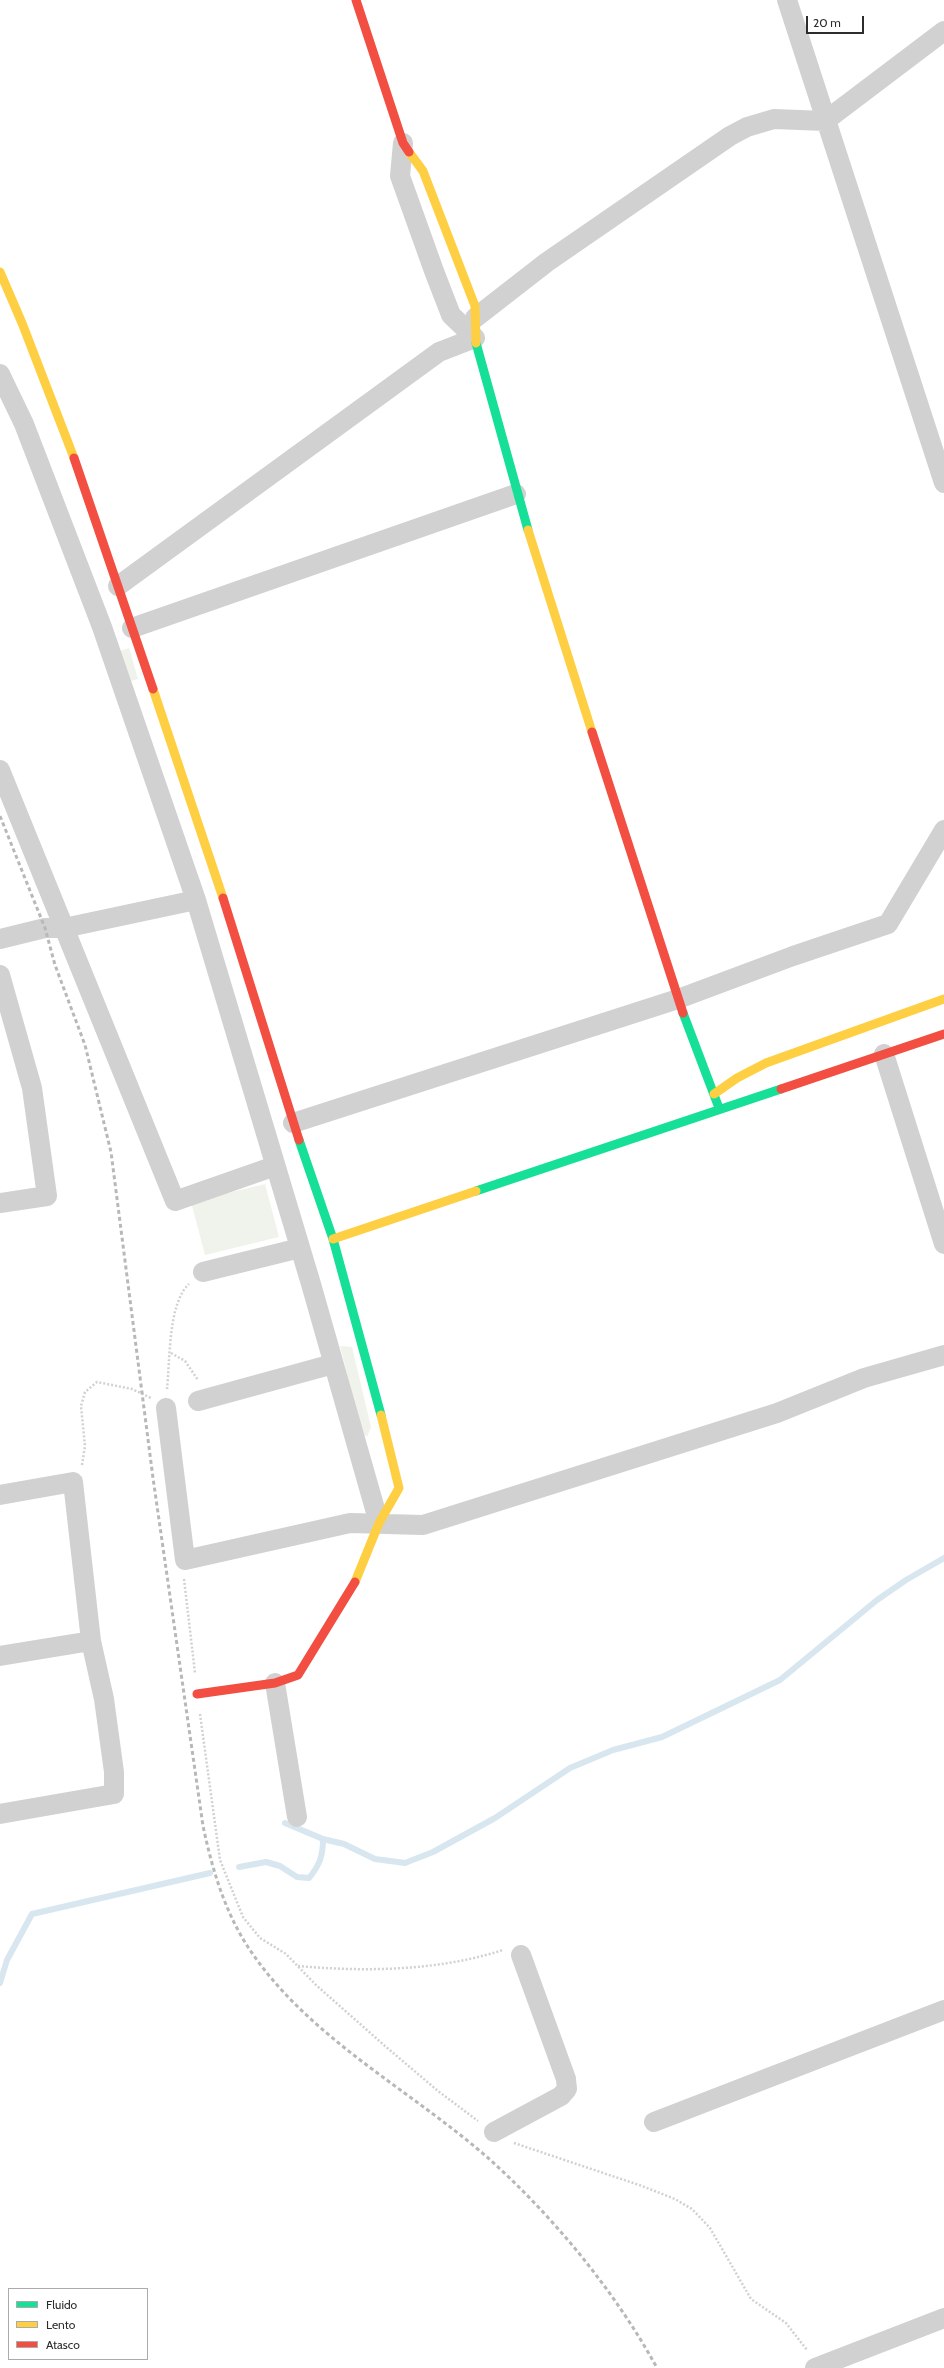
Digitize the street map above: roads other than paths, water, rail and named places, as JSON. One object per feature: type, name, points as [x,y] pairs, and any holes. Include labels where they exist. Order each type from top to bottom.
[{"type":"street","points":[[356,0],[403,143],[400,176],[451,315],[475,328],[516,494],[678,999],[718,1108]]},
{"type":"street","points":[[787,0],[825,121],[944,483]]},
{"type":"street","points":[[118,586],[439,352],[475,328],[547,262],[730,136],[747,127],[774,119],[825,121],[944,31]]},
{"type":"street","points":[[0,272],[22,323],[84,485],[215,874],[293,1123],[333,1239],[377,1399],[399,1488],[379,1524],[358,1576],[298,1675],[275,1683],[198,1694]]},
{"type":"street","points":[[0,374],[24,424],[102,627],[196,900],[300,1248],[379,1524]]},
{"type":"street","points":[[132,628],[516,494]]},
{"type":"street","points":[[0,770],[175,1201],[275,1166]]},
{"type":"street","points":[[293,1123],[678,999],[793,956],[888,924],[944,830]]},
{"type":"street","points":[[0,939],[45,928],[64,928],[196,900]]},
{"type":"street","points":[[0,975],[32,1088],[47,1196],[0,1203]]},
{"type":"street","points":[[714,1094],[737,1078],[766,1063],[944,999]]},
{"type":"street","points":[[333,1239],[718,1108],[806,1082],[944,1034]]},
{"type":"street","points":[[884,1054],[944,1244]]},
{"type":"street","points":[[203,1272],[300,1248]]},
{"type":"street","points":[[166,1408],[185,1560],[350,1523],[423,1525],[777,1412],[864,1378],[944,1355]]},
{"type":"street","points":[[204,1399],[333,1364]]},
{"type":"street","points":[[0,1495],[73,1482],[91,1641],[104,1699],[114,1772],[114,1794],[0,1814]]},
{"type":"street","points":[[0,1656],[91,1641]]},
{"type":"street","points":[[275,1683],[297,1817]]},
{"type":"street","points":[[494,2132],[561,2096],[566,2089],[566,2079],[521,1955]]},
{"type":"street","points":[[654,2122],[944,2010]]},
{"type":"street","points":[[811,2362],[944,2318]]},
{"type":"waterway","points":[[239,1867],[266,1862],[280,1866],[297,1877],[309,1878],[316,1869],[320,1860],[323,1839],[344,1844],[375,1859],[405,1863],[433,1852],[495,1818],[570,1768],[613,1750],[662,1737],[780,1680],[877,1600],[906,1580],[944,1558]]},
{"type":"waterway","points":[[285,1823],[323,1839]]},
{"type":"waterway","points":[[0,1983],[7,1960],[32,1914],[210,1873]]},
{"type":"railway","points":[[0,816],[45,928],[55,965],[85,1045],[111,1152],[153,1478],[203,1826],[210,1857],[226,1904],[248,1947],[272,1979],[299,2008],[360,2060],[457,2132],[487,2157],[535,2204],[581,2255],[602,2283],[622,2311],[657,2368]]}]
